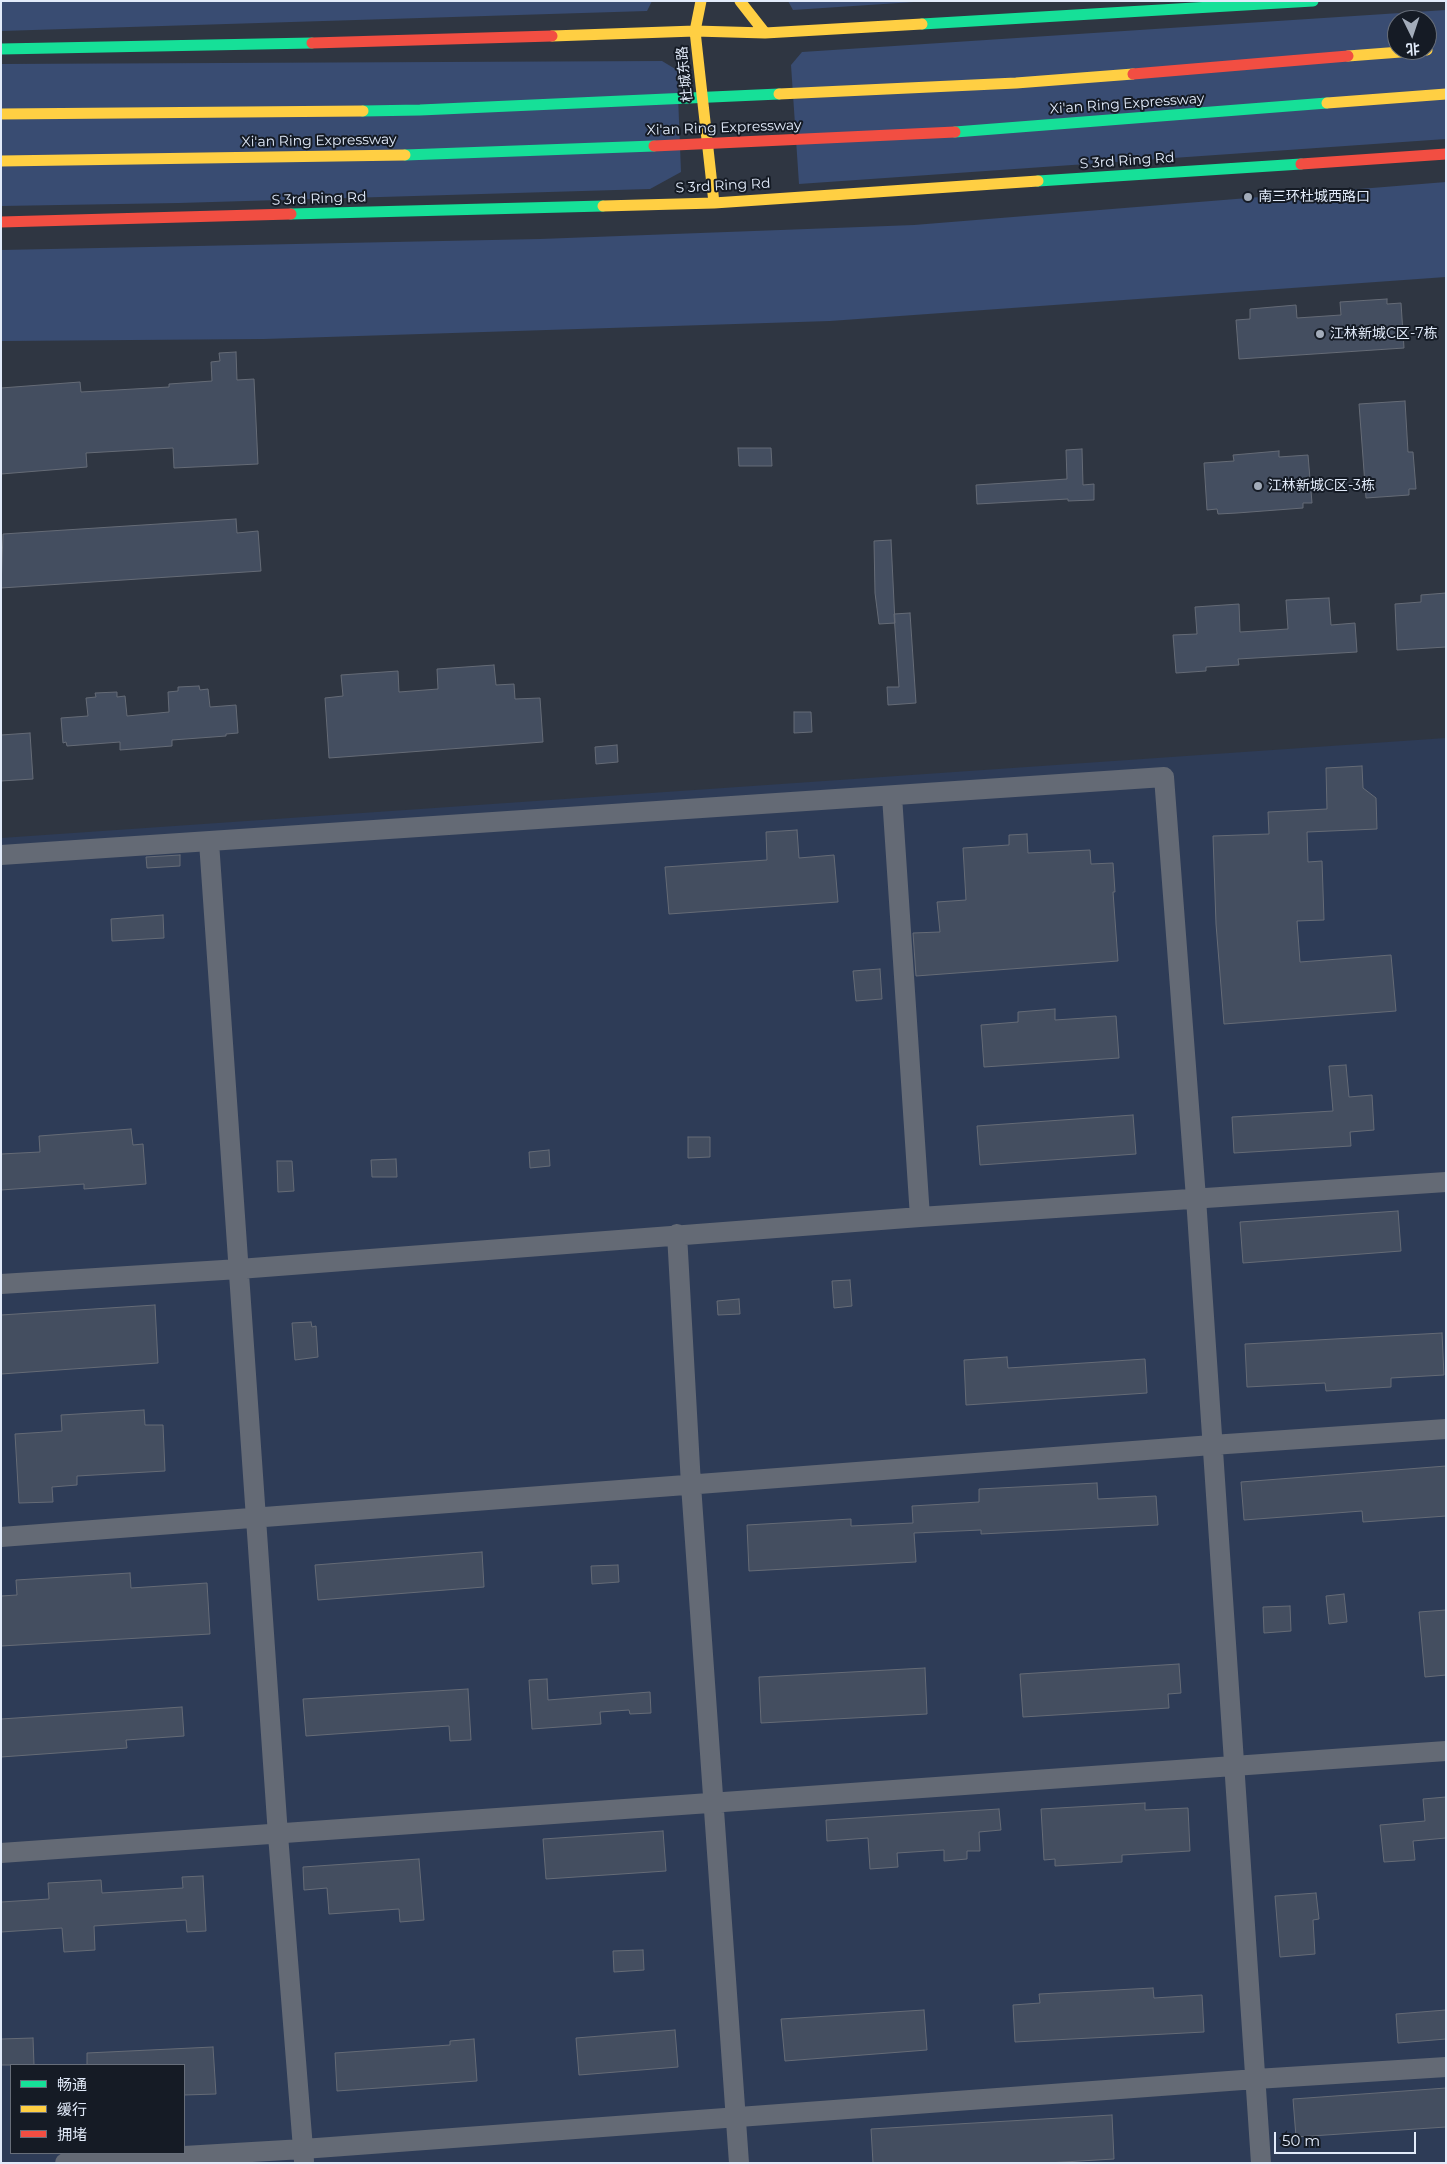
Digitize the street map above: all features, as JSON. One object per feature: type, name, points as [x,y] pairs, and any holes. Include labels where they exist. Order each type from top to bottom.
[{"type":"main road","name":"杜城东路","points":[[701,1],[695,31],[714,203]]},
{"type":"main road","points":[[740,1],[765,33]]},
{"type":"main road","points":[[1,49],[197,46],[695,31],[765,33],[1209,9],[1313,1]]},
{"type":"main road","name":"Xi'an Ring Expressway","points":[[1,114],[420,110],[1016,83],[1387,53]]},
{"type":"main road","name":"Xi'an Ring Expressway","points":[[1,161],[424,154],[900,136],[1446,94]]},
{"type":"main road","name":"S 3rd Ring Rd","points":[[1,222],[714,203],[1446,154]]},
{"type":"street","points":[[1,855],[1164,777],[1196,1198],[1262,2163]]},
{"type":"street","points":[[892,796],[920,1217]]},
{"type":"street","points":[[209,842],[255,1516],[304,2156]]},
{"type":"street","points":[[1,1284],[239,1268],[677,1234],[1446,1182]]},
{"type":"street","points":[[677,1234],[691,1485],[739,2163]]},
{"type":"street","points":[[1,1537],[255,1516],[1212,1445],[1446,1430]]},
{"type":"street","points":[[1,1853],[1446,1751]]},
{"type":"street","points":[[65,2163],[304,2156],[736,2118],[1256,2079],[1446,2067]]},
{"type":"shaded area","points":[[1,1],[652,1],[647,11],[1,31]]},
{"type":"shaded area","points":[[788,1],[929,1],[793,10]]},
{"type":"shaded area","points":[[1446,10],[1446,139],[799,184],[791,65],[802,52],[1387,14],[1387,60],[1437,60],[1437,11]]},
{"type":"shaded area","points":[[662,61],[677,70],[681,172],[650,189],[179,203],[1,206],[1,64]]},
{"type":"shaded area","points":[[1446,182],[1446,277],[830,321],[264,339],[1,341],[1,250],[540,239],[914,225]]},
{"type":"shaded area","points":[[1446,738],[1446,2163],[1,2163],[1,838]]},
{"type":"building","name":"江林新城C区-7栋","points":[[1387,299],[1387,304],[1401,303],[1404,348],[1239,359],[1236,320],[1250,319],[1250,309],[1296,305],[1297,318],[1341,315],[1340,302]]},
{"type":"building","points":[[236,352],[237,380],[254,379],[258,464],[174,468],[173,448],[86,453],[87,467],[1,474],[1,388],[80,382],[81,392],[169,387],[169,384],[212,381],[211,362],[220,361],[219,353]]},
{"type":"building","points":[[1405,401],[1408,452],[1413,452],[1416,489],[1409,489],[1409,495],[1366,498],[1359,404]]},
{"type":"building","points":[[738,448],[771,448],[772,466],[739,466]]},
{"type":"building","points":[[1082,449],[1083,485],[1094,484],[1094,500],[1068,501],[1068,499],[977,504],[976,485],[1067,479],[1066,450]]},
{"type":"building","name":"江林新城C区-3栋","points":[[1279,451],[1279,457],[1308,455],[1312,503],[1303,503],[1303,508],[1237,513],[1218,514],[1217,509],[1207,510],[1204,463],[1234,461],[1233,455]]},
{"type":"building","points":[[236,519],[237,533],[258,531],[261,571],[1,588],[3,534]]},
{"type":"building","points":[[891,540],[895,623],[879,624],[875,593],[874,541]]},
{"type":"building","points":[[1446,593],[1446,647],[1397,650],[1395,604],[1421,602],[1421,595]]},
{"type":"building","points":[[1329,598],[1331,625],[1355,623],[1357,652],[1238,659],[1239,665],[1206,667],[1206,671],[1176,673],[1173,635],[1197,634],[1195,607],[1239,604],[1240,632],[1288,629],[1286,600]]},
{"type":"building","points":[[910,613],[916,703],[888,705],[887,687],[899,687],[894,614]]},
{"type":"building","points":[[494,665],[496,685],[514,684],[515,699],[540,698],[543,742],[329,758],[325,698],[343,696],[341,675],[398,671],[399,692],[438,689],[437,669]]},
{"type":"building","points":[[199,686],[200,690],[208,689],[210,707],[236,705],[238,733],[226,734],[226,736],[172,740],[172,746],[120,750],[120,742],[67,746],[66,742],[63,743],[61,718],[88,716],[86,698],[96,697],[95,693],[117,692],[117,697],[125,696],[127,716],[169,712],[168,692],[178,691],[178,687]]},
{"type":"building","points":[[794,712],[811,712],[812,732],[794,733]]},
{"type":"building","points":[[30,733],[33,779],[1,781],[1,735]]},
{"type":"building","points":[[617,745],[618,762],[596,764],[595,747]]},
{"type":"building","points":[[1362,766],[1363,788],[1376,798],[1377,829],[1307,832],[1308,862],[1322,861],[1324,920],[1297,921],[1300,962],[1391,955],[1396,1011],[1224,1024],[1216,924],[1213,836],[1269,834],[1268,812],[1327,809],[1326,768]]},
{"type":"building","points":[[797,830],[799,858],[834,855],[838,902],[669,914],[665,867],[767,860],[766,832]]},
{"type":"building","points":[[1027,834],[1028,853],[1090,850],[1091,864],[1113,863],[1118,961],[916,976],[913,933],[940,932],[937,902],[966,900],[963,848],[1009,845],[1009,835]]},
{"type":"building","points":[[180,855],[180,866],[147,868],[146,857]]},
{"type":"building","points":[[163,915],[164,938],[112,941],[111,919]]},
{"type":"building","points":[[880,969],[882,999],[856,1001],[853,971]]},
{"type":"building","points":[[1055,1009],[1055,1020],[1116,1016],[1119,1058],[984,1067],[981,1025],[1018,1022],[1018,1012]]},
{"type":"building","points":[[1346,1065],[1349,1097],[1372,1095],[1374,1130],[1350,1132],[1351,1146],[1234,1153],[1232,1117],[1333,1111],[1329,1066]]},
{"type":"building","points":[[1133,1115],[1136,1154],[980,1165],[977,1126]]},
{"type":"building","points":[[131,1129],[133,1145],[143,1144],[146,1184],[84,1189],[84,1184],[1,1190],[1,1154],[40,1152],[39,1136]]},
{"type":"building","points":[[688,1137],[710,1137],[710,1157],[688,1158]]},
{"type":"building","points":[[549,1150],[550,1166],[530,1168],[529,1152]]},
{"type":"building","points":[[396,1159],[397,1177],[372,1177],[371,1160]]},
{"type":"building","points":[[277,1161],[292,1161],[294,1191],[278,1192]]},
{"type":"building","points":[[1398,1211],[1401,1251],[1243,1263],[1240,1222]]},
{"type":"building","points":[[850,1280],[852,1306],[834,1308],[832,1281]]},
{"type":"building","points":[[739,1299],[740,1314],[718,1315],[717,1301]]},
{"type":"building","points":[[155,1305],[158,1363],[1,1374],[1,1315]]},
{"type":"building","points":[[311,1322],[312,1327],[316,1326],[318,1357],[295,1360],[292,1323]]},
{"type":"building","points":[[1442,1333],[1444,1375],[1391,1378],[1391,1387],[1326,1391],[1325,1383],[1247,1387],[1245,1344]]},
{"type":"building","points":[[1007,1357],[1008,1368],[1145,1359],[1147,1393],[966,1405],[964,1360]]},
{"type":"building","points":[[144,1410],[145,1425],[163,1425],[165,1471],[77,1476],[77,1485],[52,1487],[53,1502],[19,1503],[15,1434],[62,1431],[61,1415]]},
{"type":"building","points":[[1446,1466],[1446,1516],[1363,1522],[1362,1511],[1244,1520],[1241,1482]]},
{"type":"building","points":[[1097,1483],[1098,1499],[1156,1496],[1158,1525],[981,1534],[981,1530],[914,1533],[916,1562],[749,1571],[747,1525],[851,1519],[851,1526],[913,1523],[912,1506],[979,1502],[979,1489]]},
{"type":"building","points":[[482,1552],[484,1587],[318,1600],[315,1565]]},
{"type":"building","points":[[618,1565],[619,1582],[592,1584],[591,1566]]},
{"type":"building","points":[[130,1573],[131,1588],[207,1583],[210,1634],[1,1646],[1,1596],[17,1595],[16,1580]]},
{"type":"building","points":[[1344,1594],[1347,1622],[1329,1624],[1326,1596]]},
{"type":"building","points":[[1290,1606],[1291,1631],[1264,1633],[1263,1607]]},
{"type":"building","points":[[1446,1610],[1446,1675],[1425,1677],[1419,1612]]},
{"type":"building","points":[[1179,1664],[1181,1693],[1168,1694],[1169,1708],[1023,1717],[1020,1674]]},
{"type":"building","points":[[925,1668],[927,1714],[761,1723],[759,1677]]},
{"type":"building","points":[[547,1679],[548,1700],[650,1692],[651,1713],[630,1714],[629,1710],[600,1712],[601,1724],[532,1729],[529,1680]]},
{"type":"building","points":[[468,1689],[471,1740],[450,1741],[449,1726],[306,1736],[303,1699]]},
{"type":"building","points":[[182,1707],[184,1736],[126,1740],[127,1748],[1,1757],[1,1719]]},
{"type":"building","points":[[1446,1797],[1446,1838],[1413,1841],[1415,1860],[1384,1862],[1380,1825],[1425,1821],[1423,1799]]},
{"type":"building","points":[[1145,1803],[1145,1810],[1188,1808],[1190,1851],[1122,1855],[1122,1862],[1055,1866],[1055,1859],[1044,1860],[1041,1809]]},
{"type":"building","points":[[999,1809],[1001,1830],[979,1832],[980,1851],[967,1851],[967,1859],[944,1861],[944,1850],[897,1853],[898,1867],[870,1869],[868,1838],[827,1841],[826,1820]]},
{"type":"building","points":[[663,1831],[666,1871],[546,1879],[543,1839]]},
{"type":"building","points":[[419,1859],[424,1920],[400,1922],[399,1909],[329,1914],[327,1888],[304,1890],[303,1867]]},
{"type":"building","points":[[203,1876],[206,1931],[187,1932],[186,1920],[94,1926],[95,1950],[64,1952],[62,1928],[1,1932],[1,1902],[49,1899],[48,1883],[101,1880],[102,1893],[183,1888],[182,1877]]},
{"type":"building","points":[[1316,1893],[1319,1919],[1313,1920],[1315,1954],[1280,1957],[1275,1896]]},
{"type":"building","points":[[643,1950],[644,1970],[614,1972],[613,1951]]},
{"type":"building","points":[[1153,1988],[1154,1998],[1202,1995],[1204,2032],[1015,2042],[1013,2005],[1040,2003],[1039,1994]]},
{"type":"building","points":[[924,2010],[927,2050],[785,2061],[781,2019]]},
{"type":"building","points":[[1446,2010],[1446,2039],[1398,2043],[1396,2014]]},
{"type":"building","points":[[675,2030],[678,2067],[579,2075],[576,2038]]},
{"type":"building","points":[[33,2038],[34,2064],[1,2065],[1,2039]]},
{"type":"building","points":[[474,2039],[477,2081],[337,2091],[335,2053],[450,2045],[450,2041]]},
{"type":"building","points":[[213,2047],[216,2094],[185,2095],[185,2064],[87,2064],[87,2053]]},
{"type":"building","points":[[1446,2088],[1446,2127],[1296,2137],[1293,2099]]},
{"type":"building","points":[[1112,2115],[1114,2159],[1047,2163],[873,2163],[871,2129]]},
{"type":"traffic: fast","points":[[922,24],[1313,1]]},
{"type":"traffic: fast","points":[[1,49],[312,43]]},
{"type":"traffic: fast","points":[[363,111],[779,94]]},
{"type":"traffic: fast","points":[[955,132],[1327,103]]},
{"type":"traffic: fast","points":[[405,155],[654,146]]},
{"type":"traffic: fast","points":[[1038,181],[1301,164]]},
{"type":"traffic: fast","points":[[291,214],[603,206]]},
{"type":"traffic: slow","points":[[701,1],[695,31],[714,203]]},
{"type":"traffic: slow","points":[[740,1],[765,33]]},
{"type":"traffic: slow","points":[[552,36],[695,31],[765,33],[922,24]]},
{"type":"traffic: slow","points":[[1348,56],[1387,53]]},
{"type":"traffic: slow","points":[[779,94],[1016,83],[1133,74]]},
{"type":"traffic: slow","points":[[1327,103],[1446,94]]},
{"type":"traffic: slow","points":[[1,114],[363,111]]},
{"type":"traffic: slow","points":[[1,161],[405,155]]},
{"type":"traffic: slow","points":[[603,206],[714,203],[1038,181]]},
{"type":"traffic: jam","points":[[312,43],[552,36]]},
{"type":"traffic: jam","points":[[1133,74],[1348,56]]},
{"type":"traffic: jam","points":[[654,146],[955,132]]},
{"type":"traffic: jam","points":[[1301,164],[1446,154]]},
{"type":"traffic: jam","points":[[1,222],[291,214]]},
{"type":"place","name":"南三环杜城西路口","points":[[1248,197]]},
{"type":"place","name":"江林新城C区-7栋","points":[[1320,334]]},
{"type":"place","name":"江林新城C区-3栋","points":[[1258,486]]}]
